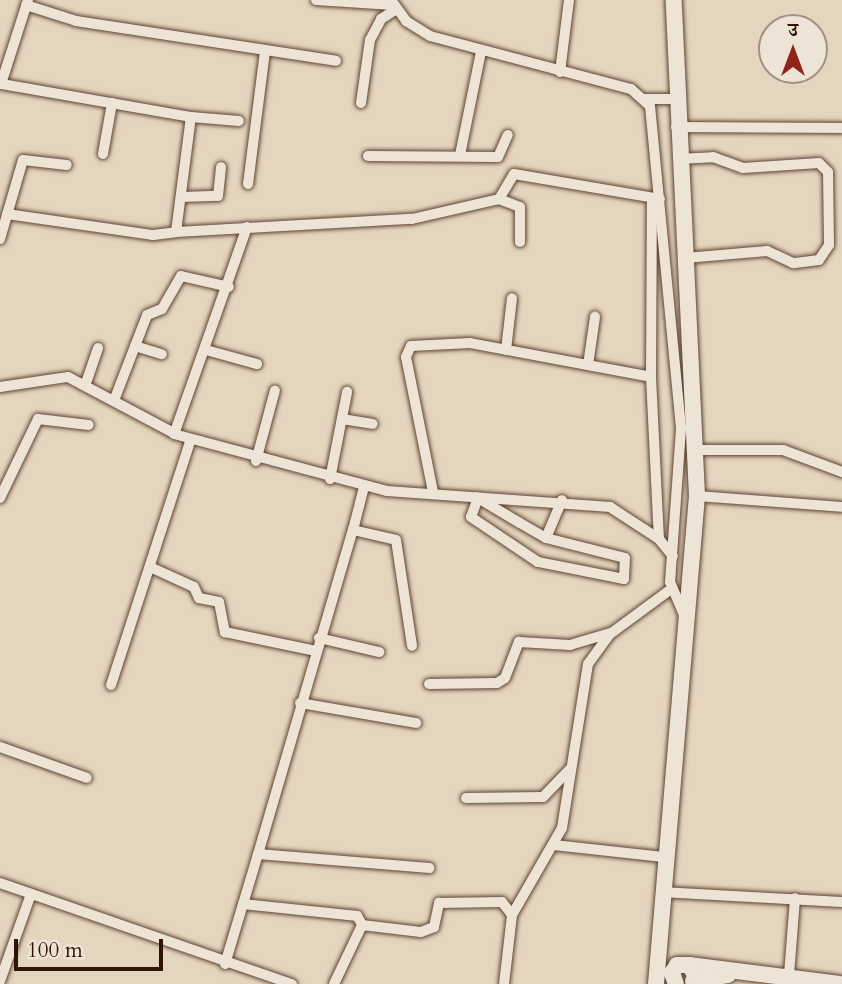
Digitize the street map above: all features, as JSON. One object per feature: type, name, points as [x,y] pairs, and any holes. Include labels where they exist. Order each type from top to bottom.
[{"type":"street","points":[[316,0],[393,5],[430,36],[481,52],[631,89],[645,99],[675,99]]},
{"type":"street","points":[[560,72],[569,0]]},
{"type":"street","points":[[656,984],[663,857],[697,496],[698,450],[676,127],[674,0]]},
{"type":"street","points":[[239,121],[191,117],[0,86],[27,3],[76,21],[335,61]]},
{"type":"street","points":[[361,103],[370,40],[381,19],[393,5]]},
{"type":"street","points":[[248,184],[265,51]]},
{"type":"street","points":[[460,155],[481,52]]},
{"type":"street","points":[[645,99],[681,429],[671,589],[685,617]]},
{"type":"street","points":[[103,154],[112,103]]},
{"type":"street","points":[[176,232],[191,117]]},
{"type":"street","points":[[676,127],[842,128]]},
{"type":"street","points":[[368,156],[502,155],[508,135]]},
{"type":"street","points":[[678,159],[713,157],[743,168],[819,163],[828,172],[829,245],[819,260],[793,263],[767,251],[685,258]]},
{"type":"street","points":[[0,239],[5,209],[23,160],[67,165]]},
{"type":"street","points":[[181,197],[218,196],[221,167]]},
{"type":"street","points":[[499,199],[514,174],[656,199]]},
{"type":"street","points":[[5,209],[153,235],[247,227],[412,219],[499,199],[522,211],[520,242]]},
{"type":"street","points":[[656,199],[651,377],[659,539]]},
{"type":"street","points":[[172,432],[206,350],[247,227]]},
{"type":"street","points":[[115,398],[147,316],[162,309],[181,276],[229,287]]},
{"type":"street","points":[[506,350],[512,298]]},
{"type":"street","points":[[588,365],[595,317]]},
{"type":"street","points":[[433,492],[406,351],[458,343],[651,377]]},
{"type":"street","points":[[135,346],[162,354]]},
{"type":"street","points":[[86,383],[98,348]]},
{"type":"street","points":[[206,350],[257,365]]},
{"type":"street","points":[[0,387],[47,376],[86,383],[190,442],[364,487],[391,491],[562,500],[622,511],[659,539],[673,556]]},
{"type":"street","points":[[256,461],[275,390]]},
{"type":"street","points":[[330,480],[347,392]]},
{"type":"street","points":[[0,498],[38,419],[89,425]]},
{"type":"street","points":[[342,419],[373,424]]},
{"type":"street","points":[[111,685],[190,442]]},
{"type":"street","points":[[698,450],[783,450],[842,472]]},
{"type":"street","points":[[225,964],[364,487]]},
{"type":"street","points":[[475,496],[546,538],[625,558],[624,579],[538,562],[471,517],[475,496]]},
{"type":"street","points":[[697,496],[842,507]]},
{"type":"street","points":[[546,538],[562,500]]},
{"type":"street","points":[[353,530],[396,540],[412,646]]},
{"type":"street","points":[[149,567],[194,587],[199,598],[219,602],[225,632],[316,651]]},
{"type":"street","points":[[504,984],[512,915],[554,845],[571,769],[588,664],[615,631],[671,589]]},
{"type":"street","points":[[429,684],[497,683],[505,677],[519,642],[570,645],[615,631]]},
{"type":"street","points":[[319,638],[379,652]]},
{"type":"street","points":[[300,703],[416,723]]},
{"type":"street","points":[[0,747],[87,778]]},
{"type":"street","points":[[466,798],[543,797],[571,769]]},
{"type":"street","points":[[554,845],[663,857]]},
{"type":"street","points":[[258,854],[429,868]]},
{"type":"street","points":[[0,883],[225,964],[292,984]]},
{"type":"street","points":[[661,892],[842,902]]},
{"type":"street","points":[[0,981],[32,894]]},
{"type":"street","points":[[785,980],[795,898]]},
{"type":"street","points":[[363,926],[429,930],[442,903],[502,902],[512,915]]},
{"type":"street","points":[[243,904],[357,916],[363,926]]},
{"type":"street","points":[[334,984],[363,926]]},
{"type":"street","points":[[659,933],[682,979],[719,974],[840,984]]}]
